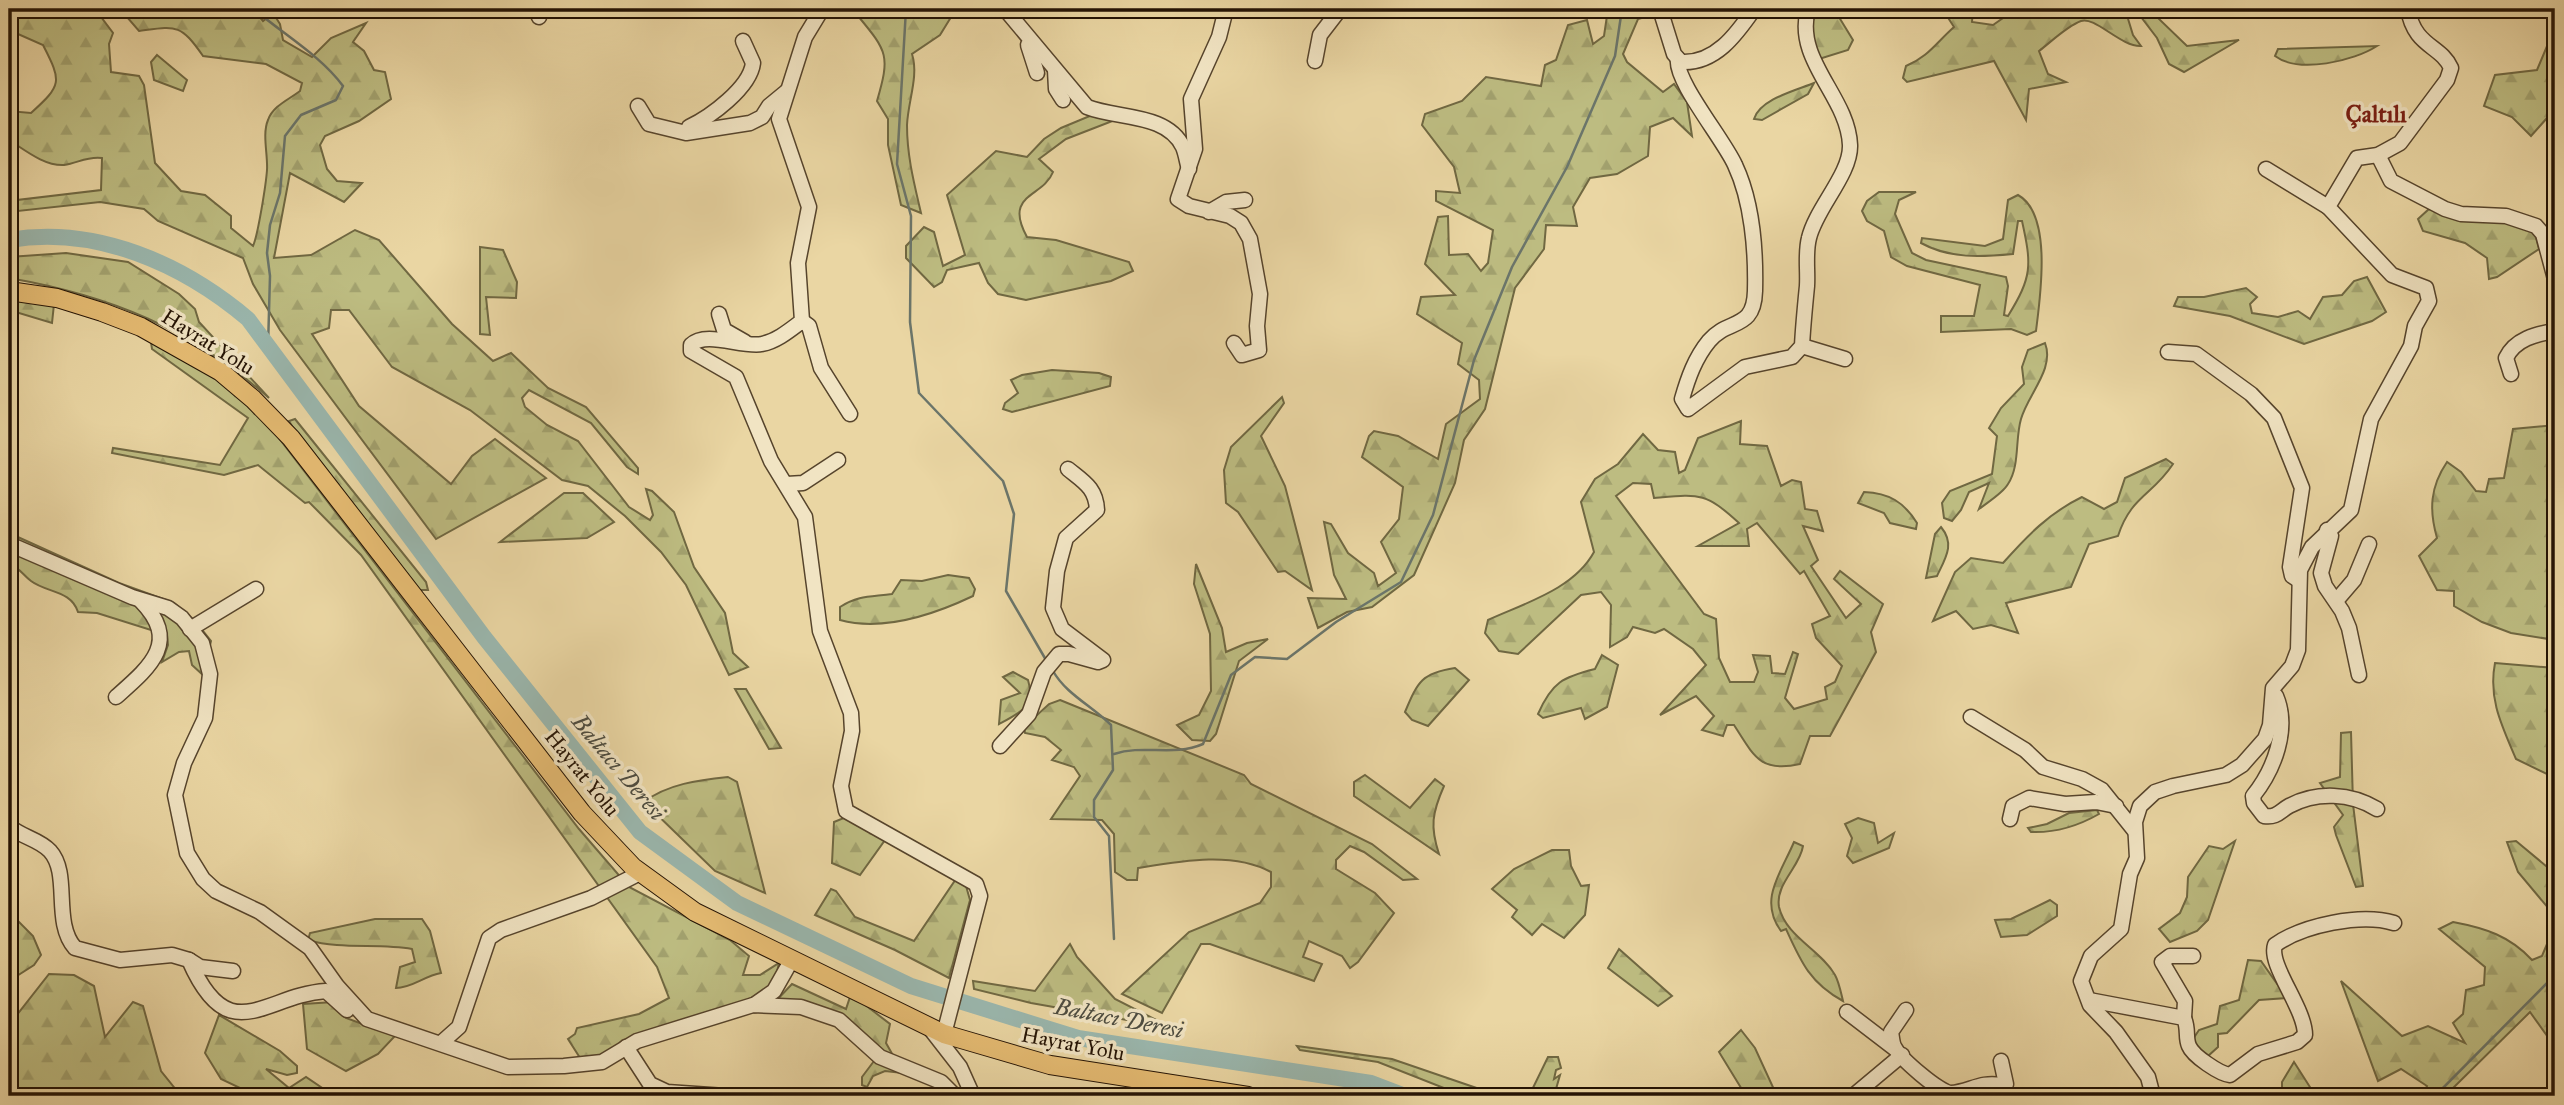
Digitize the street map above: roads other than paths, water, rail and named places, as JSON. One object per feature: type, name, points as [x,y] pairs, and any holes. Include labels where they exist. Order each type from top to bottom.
[{"type":"main road","name":"Hayrat Yolu","points":[[9,291],[57,298],[141,327],[221,372],[253,399],[336,493],[582,813],[640,873],[695,912],[927,1025],[1050,1065],[1248,1096]]},
{"type":"street","points":[[802,321],[798,263],[809,207],[779,118],[806,37],[822,9]]},
{"type":"street","points":[[1005,9],[1087,107],[1102,113],[1139,117],[1169,132],[1183,147],[1189,169]]},
{"type":"street","points":[[1222,9],[1224,17],[1219,37],[1191,99],[1195,149],[1178,200],[1209,212],[1230,216],[1241,223],[1250,239],[1260,294],[1257,326],[1259,350],[1242,355],[1237,353],[1234,343]]},
{"type":"street","points":[[1315,61],[1320,35],[1340,9]]},
{"type":"street","points":[[1660,9],[1674,54],[1678,59],[1694,62],[1710,57],[1739,30],[1754,9]]},
{"type":"street","points":[[1678,59],[1676,67],[1683,83],[1735,165],[1748,206],[1755,291],[1752,311],[1741,324],[1723,329],[1710,339],[1700,354],[1682,399],[1688,409],[1698,405],[1724,380],[1745,368],[1792,357],[1801,346],[1808,239],[1819,211],[1848,159],[1850,144],[1841,116],[1808,47],[1805,19],[1808,9]]},
{"type":"street","points":[[2328,207],[2357,158],[2378,155],[2400,143],[2447,80],[2451,68],[2447,58],[2419,37],[2408,9]]},
{"type":"street","points":[[1018,24],[1034,57],[1037,73]]},
{"type":"street","points":[[674,132],[703,120],[747,79],[753,63],[743,41]]},
{"type":"street","points":[[1055,71],[1056,89],[1063,100]]},
{"type":"street","points":[[638,106],[649,124],[686,133],[750,123],[762,117],[769,106],[787,91]]},
{"type":"street","points":[[2378,155],[2391,181],[2445,209],[2460,214],[2506,216],[2536,226],[2543,234],[2555,279]]},
{"type":"street","points":[[2134,830],[2140,806],[2155,792],[2227,775],[2242,765],[2265,739],[2270,725],[2273,688],[2292,666],[2298,650],[2298,580],[2304,559],[2327,530],[2351,510],[2371,419],[2412,346],[2429,295],[2426,288],[2392,275],[2328,207],[2266,169]]},
{"type":"street","points":[[1209,212],[1226,202],[1245,200]]},
{"type":"street","points":[[719,314],[724,330],[749,345]]},
{"type":"street","points":[[802,321],[771,341],[749,345],[702,338],[691,345],[691,351],[736,377],[771,461],[805,517],[820,631],[850,713],[852,731],[841,786],[846,811],[976,884],[980,896],[946,1029]]},
{"type":"street","points":[[802,321],[809,326],[821,368],[850,414]]},
{"type":"street","points":[[2511,374],[2506,358],[2511,349],[2534,335],[2555,331]]},
{"type":"street","points":[[1801,346],[1845,359]]},
{"type":"street","points":[[2168,352],[2196,354],[2251,394],[2274,418],[2302,488],[2290,567],[2292,576],[2298,580]]},
{"type":"street","points":[[2369,402],[2371,419]]},
{"type":"street","points":[[787,484],[803,483],[838,460]]},
{"type":"street","points":[[1000,746],[1028,714],[1044,672],[1059,654],[1098,662],[1102,660],[1062,629],[1056,622],[1053,608],[1057,571],[1066,538],[1097,510],[1096,496],[1090,487],[1068,469]]},
{"type":"street","points":[[2327,530],[2331,536],[2321,573],[2325,586],[2336,601],[2349,628],[2359,675]]},
{"type":"street","points":[[9,544],[140,600],[168,608],[202,643],[210,674],[205,718],[184,763],[175,795],[187,852],[203,879],[216,891],[260,912],[310,948],[337,986],[367,1019]]},
{"type":"street","points":[[2336,601],[2354,580],[2369,544]]},
{"type":"street","points":[[190,629],[256,589]]},
{"type":"street","points":[[117,697],[145,672],[156,657],[161,642],[156,616],[140,600]]},
{"type":"street","points":[[2273,688],[2283,719],[2278,748],[2266,781],[2253,796],[2254,803],[2264,816],[2278,815],[2289,806],[2313,798],[2340,796],[2360,799],[2376,808]]},
{"type":"street","points":[[1970,717],[2025,750],[2043,767],[2082,779],[2102,790],[2134,830],[2138,845],[2137,858],[2130,874],[2121,929],[2091,956],[2082,974],[2082,988],[2148,1077],[2153,1096]]},
{"type":"street","points":[[2010,819],[2013,806],[2029,798],[2065,804],[2096,802],[2116,806]]},
{"type":"street","points":[[9,826],[52,852],[58,866],[65,933],[75,948],[120,960],[172,955],[189,960],[200,967],[233,971]]},
{"type":"street","points":[[441,1043],[458,1027],[489,938],[501,930],[591,898],[640,873]]},
{"type":"street","points":[[2193,956],[2170,956],[2162,962],[2185,1001],[2184,1018],[2189,1029],[2188,1044],[2192,1051],[2222,1074],[2230,1075],[2258,1054],[2297,1042],[2305,1035],[2298,1006],[2275,958],[2275,945],[2286,937],[2332,922],[2366,918],[2394,923]]},
{"type":"street","points":[[189,960],[215,1000],[230,1010],[247,1014],[311,992],[326,991],[348,1011],[367,1019],[508,1067],[602,1062],[626,1047],[672,1029],[753,1005],[775,991],[791,961]]},
{"type":"street","points":[[2089,1000],[2184,1018]]},
{"type":"street","points":[[753,1005],[801,1007],[839,1020],[880,1057],[941,1082],[954,1096]]},
{"type":"street","points":[[1898,1051],[1891,1032],[1906,1010]]},
{"type":"street","points":[[1847,1012],[1898,1051],[1943,1092],[1954,1093],[1989,1083],[2004,1092],[2006,1084],[2001,1061]]},
{"type":"street","points":[[927,1025],[950,1051],[973,1096]]},
{"type":"street","points":[[626,1047],[650,1084],[667,1093],[725,1096]]},
{"type":"street","points":[[1853,1096],[1898,1051]]},
{"type":"waterway","points":[[254,9],[313,55],[343,86],[336,100],[301,115],[285,136],[280,193],[270,225],[267,253],[270,276],[268,347]]},
{"type":"waterway","points":[[906,9],[897,164],[911,216],[910,322],[919,393],[1003,481],[1014,514],[1006,591],[1046,660]]},
{"type":"waterway","points":[[1114,754],[1136,750],[1181,750],[1203,744],[1231,675],[1255,657],[1287,659],[1336,622],[1401,582],[1433,515],[1474,360],[1512,267],[1567,167],[1615,56],[1622,9]]},
{"type":"waterway","name":"Baltacı Deresi","points":[[9,240],[74,238],[137,253],[195,281],[248,319],[484,637],[640,832],[737,903],[911,986],[1078,1038],[1371,1083],[1405,1096]]},
{"type":"waterway","points":[[1053,671],[1072,693],[1111,725],[1113,770],[1094,800],[1094,817],[1109,836],[1114,939]]},
{"type":"waterway","points":[[2435,1096],[2555,975]]},
{"type":"district","name":"Çaltılı","points":[[2376,114]]}]
